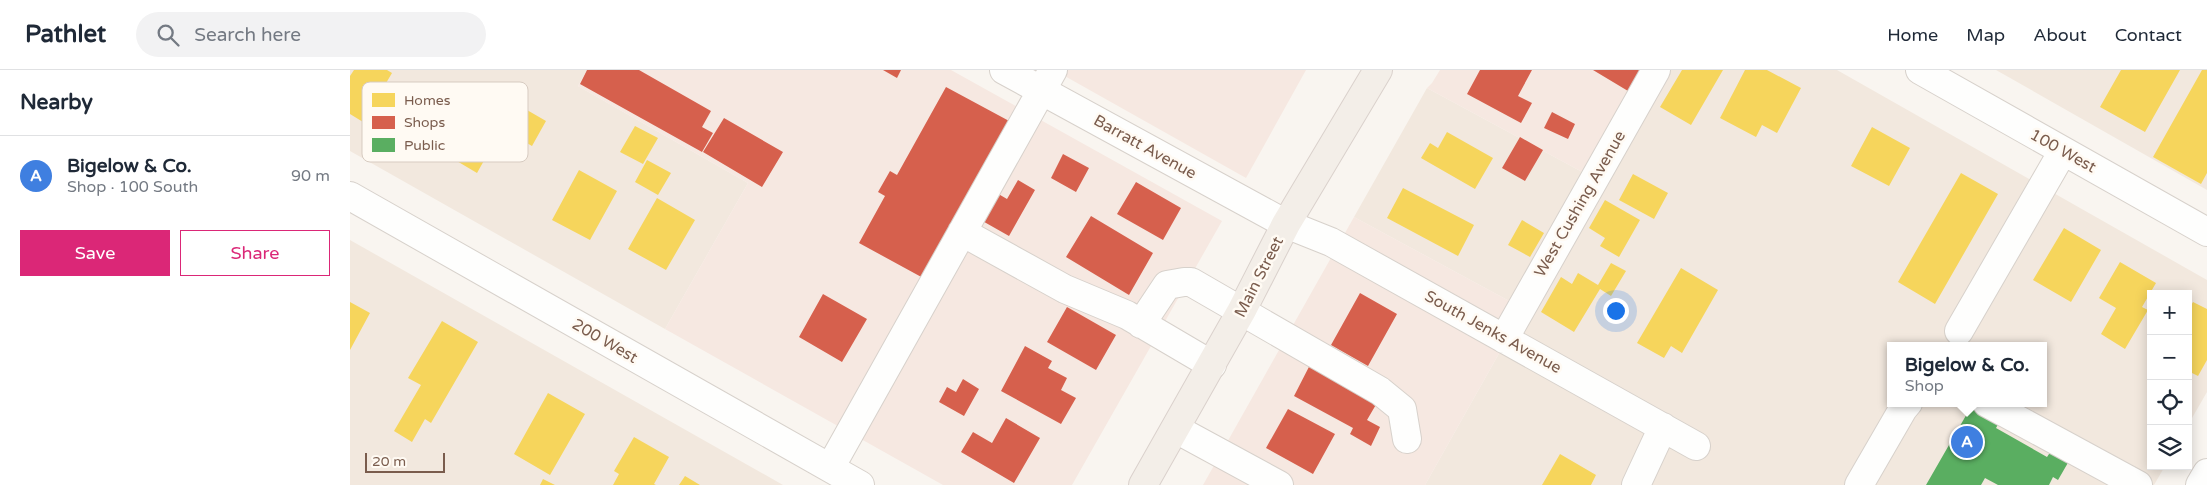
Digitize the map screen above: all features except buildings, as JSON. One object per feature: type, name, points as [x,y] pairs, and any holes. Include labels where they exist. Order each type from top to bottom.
[{"type":"main road","name":"Main Street","points":[[1143,485],[1212,365],[1286,224],[1378,70]]},
{"type":"street","name":"Barratt Avenue","points":[[1004,70],[1047,80],[1286,224]]},
{"type":"street","name":"West Cushing Avenue","points":[[1504,339],[1656,70]]},
{"type":"street","name":"100 West","points":[[1920,70],[2207,232]]},
{"type":"street","points":[[830,468],[1047,80]]},
{"type":"street","points":[[1959,331],[2063,151]]},
{"type":"street","name":"200 West","points":[[350,196],[860,485]]},
{"type":"street","name":"South Jenks Avenue","points":[[1286,224],[1331,242],[1696,446]]},
{"type":"street","points":[[962,232],[1065,289],[1126,315],[1212,365]]},
{"type":"street","points":[[1141,324],[1167,285],[1191,282],[1380,391],[1402,409],[1407,439]]},
{"type":"street","points":[[1859,485],[1904,407]]},
{"type":"street","points":[[1994,407],[2138,485]]},
{"type":"street","points":[[1636,485],[1663,428]]},
{"type":"street","points":[[1176,430],[1279,485]]},
{"type":"street","points":[[2200,485],[2207,473]]},
{"type":"shaded area","points":[[350,70],[587,70],[578,86],[748,183],[665,329],[369,162],[528,162],[528,82],[362,82],[362,158],[350,151]]},
{"type":"shaded area","points":[[587,70],[951,70],[1222,221],[1072,485],[943,485],[665,329],[748,183],[578,86]]},
{"type":"shaded area","points":[[1054,70],[1306,70],[1246,178]]},
{"type":"shaded area","points":[[1440,70],[1660,70],[1597,180],[1427,88]]},
{"type":"shaded area","points":[[1660,70],[1837,70],[2207,280],[2207,392],[2192,418],[2192,290],[2147,290],[2147,470],[2163,470],[2154,485],[1425,485],[1524,309],[1354,217],[1427,88],[1597,180]]},
{"type":"shaded area","points":[[1996,70],[2207,70],[2207,190]]},
{"type":"shaded area","points":[[1354,217],[1524,309],[1425,485],[1203,485]]},
{"type":"shaded area","points":[[350,240],[783,485],[350,485]]},
{"type":"place","name":"Bigelow & Co.","points":[[1967,442]]}]
